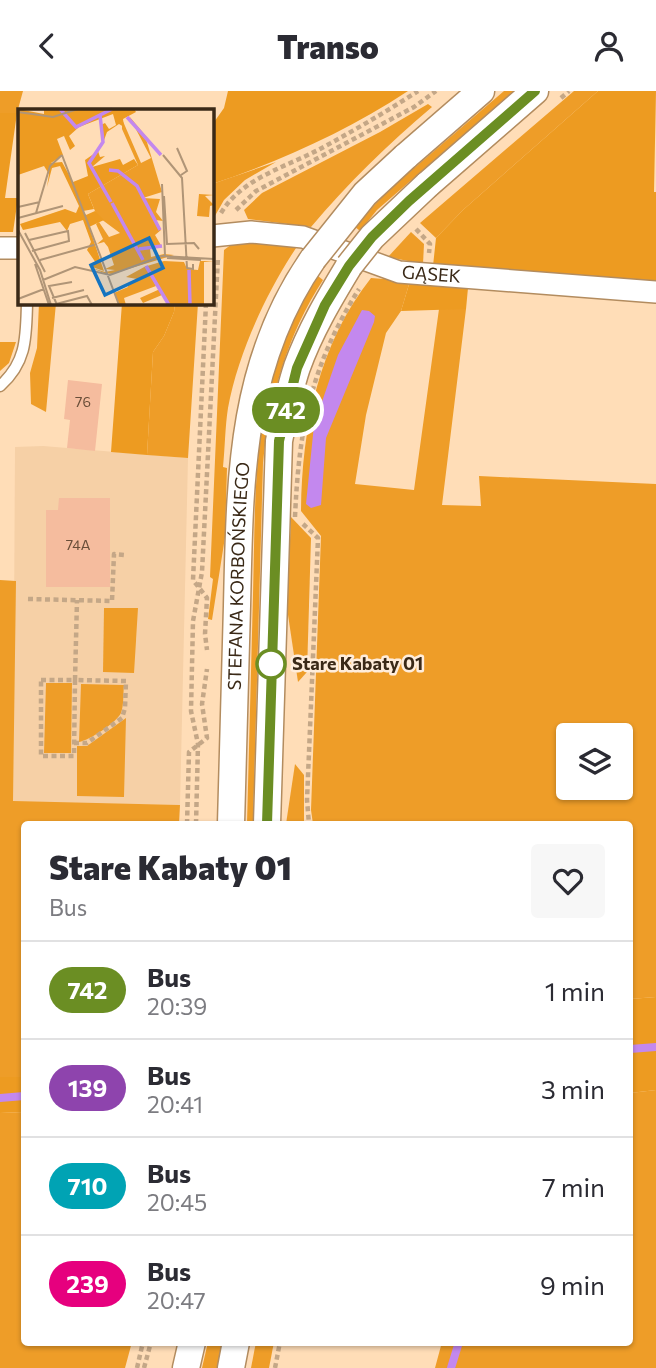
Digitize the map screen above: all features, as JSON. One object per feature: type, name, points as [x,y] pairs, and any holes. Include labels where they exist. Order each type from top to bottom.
[{"type":"street","name":"STEFANA KORBOŃSKIEGO","points":[[231,821],[241,466],[258,372],[285,306],[298,280],[313,259],[365,194],[481,91]]},
{"type":"street","name":"STEFANA KORBOŃSKIEGO","points":[[267,821],[277,475],[282,428],[290,390],[307,342],[325,305],[355,276],[372,237],[427,185],[536,91]]},
{"type":"street","name":"GĄSEK","points":[[214,239],[251,232],[303,237],[399,272],[656,292]]},
{"type":"street","points":[[0,248],[18,248]]},
{"type":"street","points":[[186,1368],[191,1346]]},
{"type":"street","points":[[231,1368],[235,1346]]},
{"type":"lane","points":[[0,386],[14,373],[26,342],[27,305]]},
{"type":"path","points":[[214,239],[215,225],[224,209],[249,184],[342,137],[418,91]]},
{"type":"path","points":[[233,215],[256,191],[414,107],[436,91]]},
{"type":"path","points":[[413,226],[429,244],[429,264]]},
{"type":"path","points":[[309,821],[307,800],[318,538],[295,517],[297,476],[306,406],[355,276]]},
{"type":"path","points":[[187,821],[189,752],[207,738],[202,704],[206,672],[207,598],[192,580],[206,305]]},
{"type":"path","points":[[196,821],[198,744],[191,711],[193,621],[199,589],[211,305]]},
{"type":"path","points":[[28,599],[113,601],[114,554],[124,555]]},
{"type":"path","points":[[74,743],[88,743],[122,718],[126,681],[75,680],[41,680],[41,756],[74,757],[74,743],[75,680],[77,600]]},
{"type":"path","points":[[137,1368],[142,1346]]},
{"type":"path","points":[[144,1368],[150,1346]]},
{"type":"path","points":[[275,1368],[279,1346]]},
{"type":"shaded area","points":[[0,91],[23,91],[17,113],[0,113]]},
{"type":"shaded area","points":[[228,91],[408,91],[313,144],[214,183],[214,122],[224,108]]},
{"type":"shaded area","points":[[504,91],[514,91],[377,210],[360,231],[354,226],[392,187]]},
{"type":"shaded area","points":[[574,91],[598,91],[463,210],[436,238],[420,223]]},
{"type":"shaded area","points":[[598,91],[656,91],[656,284],[583,275],[433,266],[436,238],[463,210]]},
{"type":"shaded area","points":[[428,104],[432,107],[369,164],[311,227],[248,219],[244,210],[262,193]]},
{"type":"shaded area","points":[[0,113],[17,113],[5,198],[18,198],[13,232],[0,232]]},
{"type":"shaded area","points":[[276,162],[245,180],[224,200],[214,218],[214,183]]},
{"type":"shaded area","points":[[411,232],[424,244],[423,264],[388,257]]},
{"type":"shaded area","points":[[232,244],[298,245],[275,282],[255,323],[233,387],[227,415],[223,467],[227,468],[225,537],[212,620],[208,619],[213,579],[210,577],[224,250]]},
{"type":"shaded area","points":[[318,276],[323,280],[299,323],[282,367],[266,438],[263,463],[253,821],[247,821],[257,469],[269,392],[280,354],[296,315]]},
{"type":"shaded area","points":[[371,278],[410,281],[401,311],[386,333],[366,415],[355,484],[414,490],[439,309],[466,309],[442,505],[481,506],[479,476],[656,484],[656,997],[633,999],[633,821],[313,821],[321,536],[301,511],[310,418],[326,359],[353,304]]},
{"type":"shaded area","points":[[410,281],[468,288],[466,309],[401,311]]},
{"type":"shaded area","points":[[39,305],[56,305],[46,412],[31,404],[30,373],[37,348]]},
{"type":"shaded area","points":[[122,305],[175,305],[164,336],[153,352],[147,455],[111,452]]},
{"type":"shaded area","points":[[175,305],[198,305],[188,458],[147,455],[153,352],[164,336]]},
{"type":"shaded area","points":[[362,310],[375,316],[374,322],[326,438],[321,505],[311,508],[306,504],[314,425],[338,355]]},
{"type":"shaded area","points":[[0,342],[16,342],[9,363],[0,371]]},
{"type":"shaded area","points":[[43,446],[188,458],[180,805],[13,802],[15,447]]},
{"type":"shaded area","points":[[291,517],[311,538],[307,672],[298,682],[287,608]]},
{"type":"shaded area","points":[[0,580],[16,581],[13,801],[180,805],[179,821],[21,821],[21,1077],[0,1077]]},
{"type":"shaded area","points":[[104,608],[138,608],[134,673],[103,672]]},
{"type":"shaded area","points":[[46,683],[72,683],[71,753],[44,753]]},
{"type":"shaded area","points":[[81,684],[124,685],[123,707],[118,717],[102,731],[79,742]]},
{"type":"shaded area","points":[[126,718],[124,797],[77,796],[77,746],[87,746]]},
{"type":"shaded area","points":[[295,764],[304,775],[304,821],[286,821]]},
{"type":"shaded area","points":[[656,997],[656,1090],[633,1093],[633,999]]},
{"type":"shaded area","points":[[0,1077],[21,1077],[21,1112],[0,1113]]},
{"type":"shaded area","points":[[656,1090],[656,1368],[435,1368],[441,1346],[633,1346],[633,1093]]},
{"type":"shaded area","points":[[21,1112],[21,1346],[131,1346],[125,1368],[0,1368],[0,1113]]},
{"type":"shaded area","points":[[207,1346],[221,1346],[217,1368],[202,1368]]},
{"type":"shaded area","points":[[255,1346],[273,1346],[269,1368],[251,1368]]},
{"type":"building","points":[[68,380],[102,384],[95,451],[67,448],[70,420],[64,419]]},
{"type":"building","points":[[59,498],[110,498],[110,587],[46,587],[46,510],[58,510]]},
{"type":"waterway","points":[[633,1049],[656,1047]]},
{"type":"waterway","points":[[0,1098],[21,1096]]},
{"type":"waterway","points":[[451,1368],[458,1346]]},
{"type":"bus line","name":"742","points":[[267,821],[279,441],[297,368],[325,305],[356,255],[409,201],[535,91]]},
{"type":"place","name":"Stare Kabaty 01","points":[[271,664]]}]
